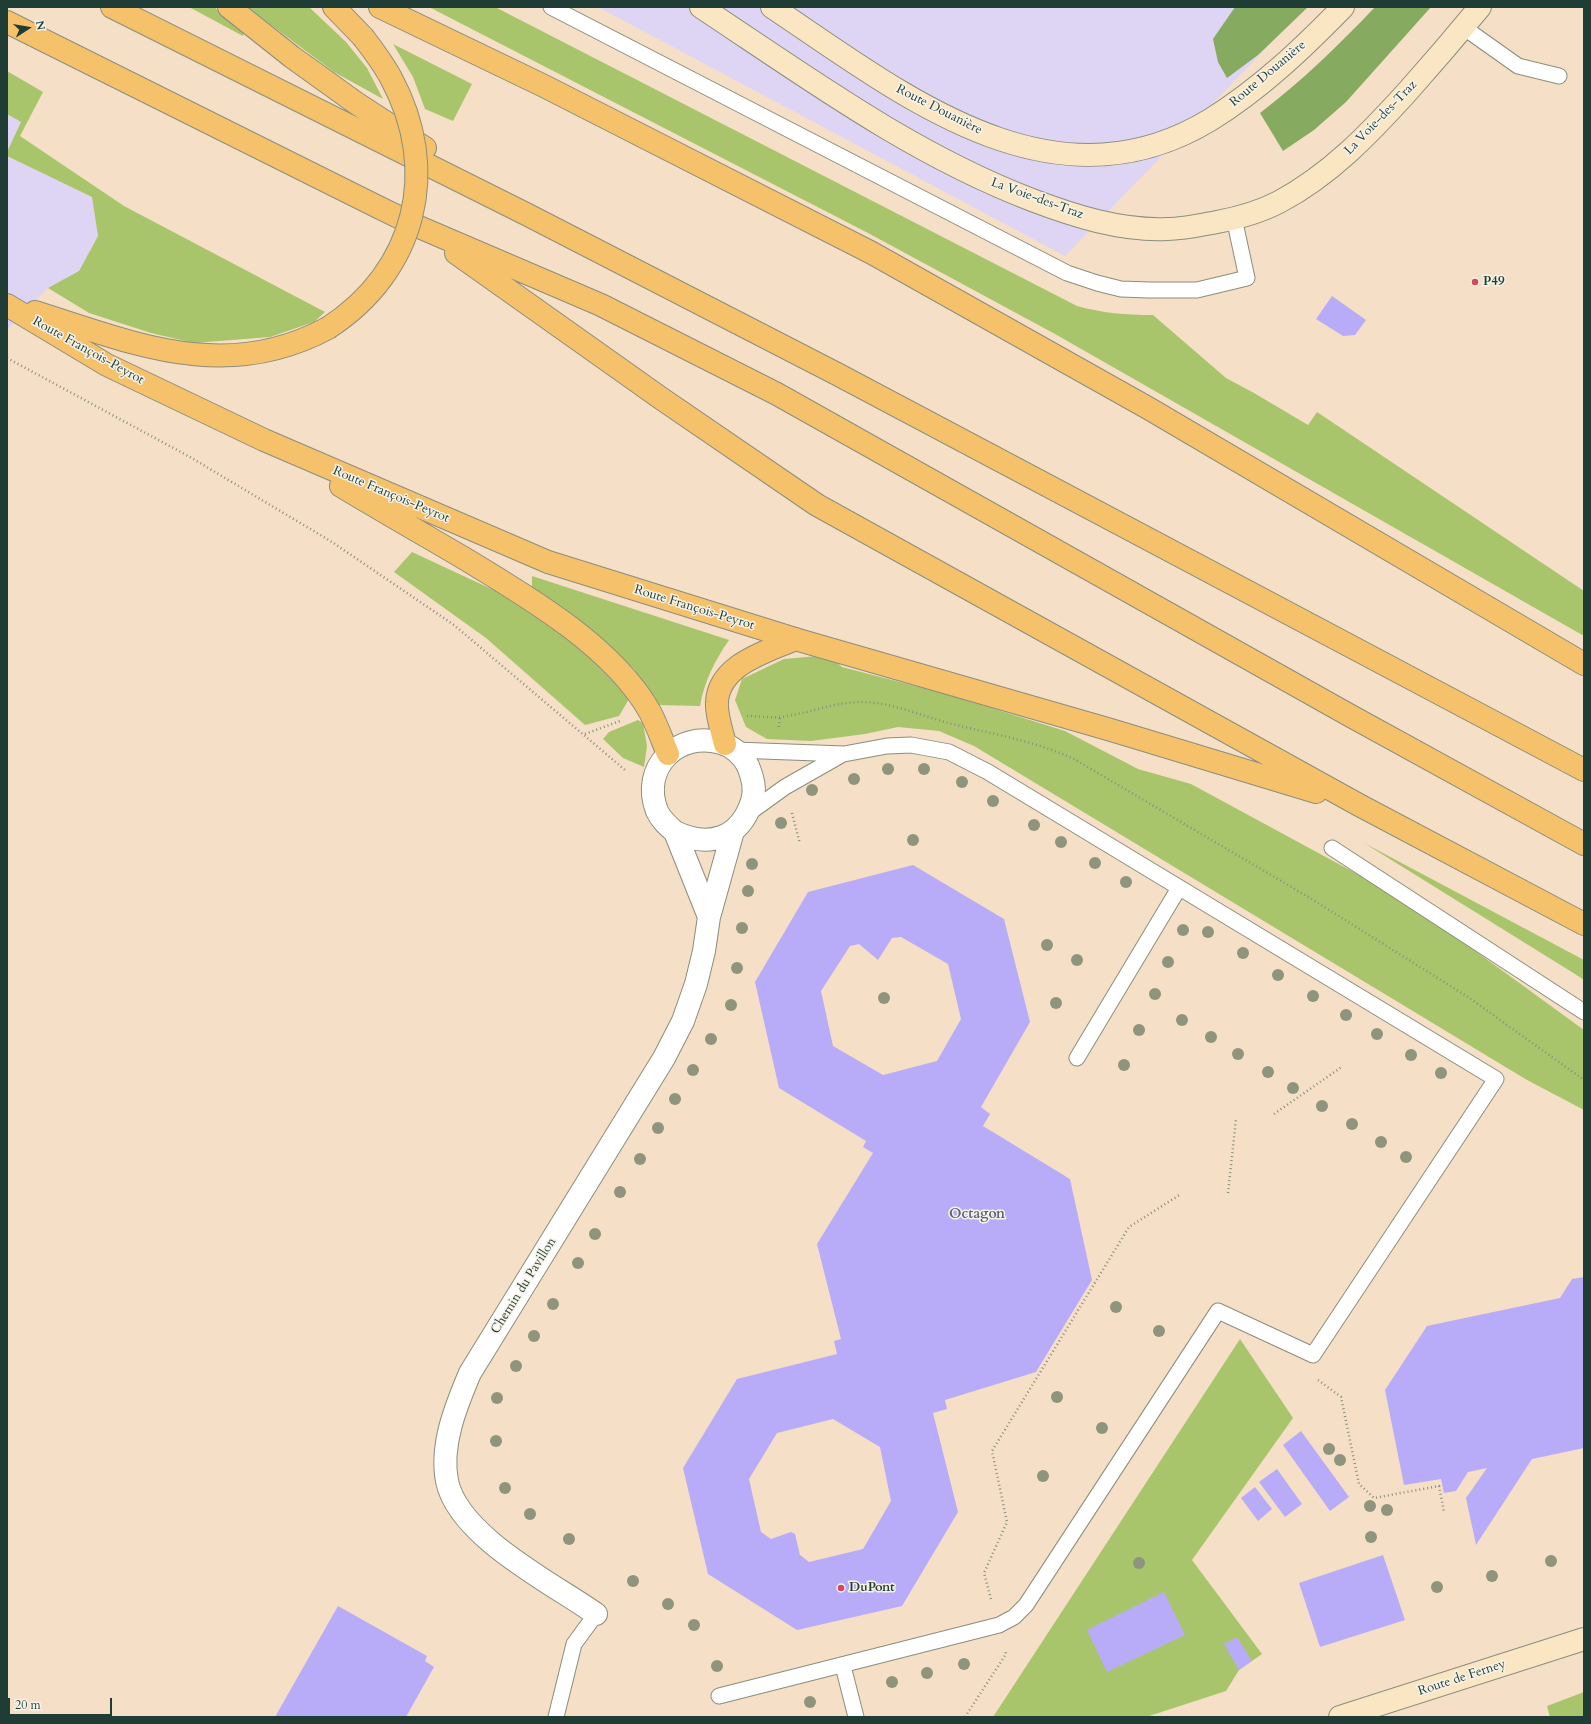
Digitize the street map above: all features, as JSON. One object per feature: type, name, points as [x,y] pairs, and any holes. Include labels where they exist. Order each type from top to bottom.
[{"type":"main road","points":[[112,7],[528,215],[858,385],[1584,770]]},
{"type":"main road","points":[[229,7],[292,57],[356,103],[528,215]]},
{"type":"main road","points":[[7,304],[132,342],[165,350],[206,356],[252,354],[292,345],[328,328],[352,311],[392,266],[406,236],[415,200],[415,151],[405,113],[391,78],[380,60],[363,38],[334,7]]},
{"type":"main road","points":[[380,7],[544,86],[872,253],[1148,408],[1584,664]]},
{"type":"main road","name":"La Voie-des-Traz","points":[[701,7],[862,115],[950,164],[1020,196],[1082,217],[1142,228],[1167,229],[1234,218],[1277,204],[1311,183],[1368,136],[1480,7]]},
{"type":"main road","name":"Route Douanière","points":[[772,7],[872,74],[938,113],[1008,143],[1038,150],[1076,155],[1122,152],[1143,147],[1190,130],[1246,96],[1287,62],[1343,7]]},
{"type":"main road","points":[[7,22],[419,226],[601,305],[777,394],[1349,715],[1584,844]]},
{"type":"main road","points":[[419,226],[662,400],[817,505],[1359,805],[1584,924]]},
{"type":"main road","name":"Route François-Peyrot","points":[[7,304],[107,365],[264,440],[548,562],[795,639],[1111,730],[1359,805]]},
{"type":"main road","points":[[264,440],[533,599],[587,641],[620,672],[650,712],[668,754]]},
{"type":"main road","points":[[730,747],[717,702],[718,696],[726,679],[736,666],[795,639]]},
{"type":"main road","name":"Route de Ferney","points":[[1340,1717],[1384,1710],[1584,1639]]},
{"type":"street","points":[[695,740],[710,740],[730,747],[746,763],[753,779],[754,796],[749,813],[742,823],[733,831],[719,838],[704,841],[689,839],[675,832],[665,823],[658,812],[654,800],[653,786],[655,774],[668,754],[680,745],[695,740]]},
{"type":"street","name":"Chemin du Pavillon","points":[[596,1614],[488,1541],[468,1521],[448,1482],[446,1457],[457,1404],[470,1373],[659,1065],[683,1021],[696,984],[704,951],[709,917],[733,831]]},
{"type":"street","points":[[675,832],[709,917]]},
{"type":"lane","points":[[551,7],[1066,273],[1097,283],[1128,289],[1197,290],[1247,278],[1234,218]]},
{"type":"lane","points":[[1464,27],[1518,66],[1559,76]]},
{"type":"lane","points":[[719,1696],[843,1666],[999,1625],[1014,1617],[1026,1605],[1218,1311],[1313,1355],[1496,1079],[982,769],[949,752],[911,745],[887,746],[844,754],[730,747]]},
{"type":"lane","points":[[749,813],[785,786],[844,754]]},
{"type":"lane","points":[[1332,848],[1584,1012]]},
{"type":"lane","points":[[1077,1058],[1179,888]]},
{"type":"lane","points":[[556,1717],[574,1644],[596,1614]]},
{"type":"lane","points":[[843,1666],[856,1717]]},
{"type":"path","points":[[7,358],[190,457],[332,542],[454,625],[585,734],[638,781],[653,786]]},
{"type":"path","points":[[780,717],[837,704],[859,702],[876,703],[898,707],[951,723],[1056,750],[1074,759],[1310,898],[1468,997],[1584,1080]]},
{"type":"path","points":[[793,817],[800,844]]},
{"type":"path","points":[[1274,1114],[1343,1066]]},
{"type":"path","points":[[1228,1193],[1236,1119]]},
{"type":"path","points":[[992,1602],[984,1573],[1007,1522],[992,1451],[1129,1227],[1181,1194]]},
{"type":"path","points":[[1313,1355],[1307,1372],[1341,1397],[1359,1484],[1374,1498],[1439,1486],[1444,1512]]},
{"type":"path","points":[[965,1717],[1006,1654],[1004,1643]]},
{"type":"shaded area","points":[[598,7],[1306,7],[1065,256]]},
{"type":"shaded area","points":[[7,114],[21,122],[7,152]]},
{"type":"shaded area","points":[[7,156],[92,197],[98,236],[79,271],[48,288],[7,330]]},
{"type":"green space","points":[[189,7],[214,7],[245,30],[243,36]]},
{"type":"green space","points":[[247,7],[309,7],[346,42],[367,68],[383,99],[334,72]]},
{"type":"green space","points":[[429,7],[495,7],[1077,306],[1114,313],[1153,315],[1226,378],[1308,425],[1317,412],[1584,591],[1584,636],[1055,334],[868,233]]},
{"type":"green space","points":[[1235,7],[1308,7],[1258,55],[1227,78],[1218,62],[1213,39]]},
{"type":"green space","points":[[1375,7],[1431,7],[1346,102],[1314,130],[1283,151],[1260,113],[1320,62]]},
{"type":"green space","points":[[393,44],[472,84],[453,121],[425,109],[413,77]]},
{"type":"green space","points":[[7,71],[43,92],[20,136],[124,206],[325,312],[314,322],[270,337],[194,343],[151,333],[89,313],[48,288],[79,271],[98,236],[92,197],[7,156],[7,152],[21,122],[7,114]]},
{"type":"green space","points":[[412,552],[500,593],[587,652],[629,699],[619,716],[585,725],[486,638],[394,572]]},
{"type":"green space","points":[[532,576],[729,640],[719,655],[711,672],[704,688],[700,706],[657,705],[634,669],[596,634],[532,588]]},
{"type":"green space","points":[[829,655],[842,667],[950,695],[1065,731],[1138,769],[1191,784],[1370,881],[1445,929],[1584,1030],[1584,1110],[1527,1080],[974,746],[939,731],[898,727],[865,734],[811,741],[767,739],[746,727],[735,700],[742,679],[784,659]]},
{"type":"green space","points":[[638,720],[643,723],[647,746],[644,767],[623,758],[603,739],[609,732]]},
{"type":"green space","points":[[1364,843],[1584,960],[1584,980],[1575,974]]},
{"type":"green space","points":[[1240,1339],[1293,1418],[1192,1560],[1262,1654],[1239,1670],[1226,1691],[1146,1717],[993,1717]]},
{"type":"green space","points":[[1584,1692],[1584,1716],[1550,1717],[1547,1706]]},
{"type":"building","points":[[1332,296],[1366,320],[1355,335],[1343,336],[1316,319]]},
{"type":"building","points":[[913,865],[1004,919],[1030,1022],[981,1107],[990,1114],[983,1126],[1070,1179],[1092,1280],[1036,1372],[945,1400],[947,1409],[933,1413],[958,1512],[902,1606],[797,1630],[708,1574],[683,1468],[737,1379],[837,1354],[834,1341],[841,1339],[817,1244],[873,1153],[863,1147],[866,1141],[779,1088],[755,982],[808,892]],"holes":[[[901,937],[948,964],[961,1019],[937,1061],[883,1075],[833,1046],[821,991],[850,946],[859,944],[878,960],[892,938]],[[833,1419],[880,1447],[891,1501],[863,1549],[809,1562],[800,1555],[795,1534],[791,1532],[771,1539],[761,1532],[749,1479],[777,1433]]]},
{"type":"building","points":[[1584,1277],[1584,1448],[1532,1459],[1476,1545],[1466,1498],[1487,1468],[1468,1472],[1456,1491],[1444,1493],[1441,1479],[1404,1485],[1385,1390],[1427,1326],[1560,1298],[1572,1279]]},
{"type":"building","points":[[1301,1431],[1349,1497],[1330,1511],[1283,1445]]},
{"type":"building","points":[[1277,1469],[1302,1504],[1285,1517],[1259,1482]]},
{"type":"building","points":[[1255,1487],[1272,1509],[1258,1521],[1241,1498]]},
{"type":"building","points":[[1383,1555],[1405,1620],[1320,1647],[1299,1583]]},
{"type":"building","points":[[1164,1592],[1185,1635],[1107,1672],[1087,1630]]},
{"type":"building","points":[[338,1606],[427,1656],[425,1661],[434,1667],[406,1717],[275,1717]]},
{"type":"building","points":[[1237,1637],[1252,1661],[1239,1670],[1224,1644]]},
{"type":"place","name":"P49","points":[[1475,282]]},
{"type":"place","name":"DuPont","points":[[841,1588]]},
{"type":"district","name":"Octagon","points":[[977,1215]]}]
